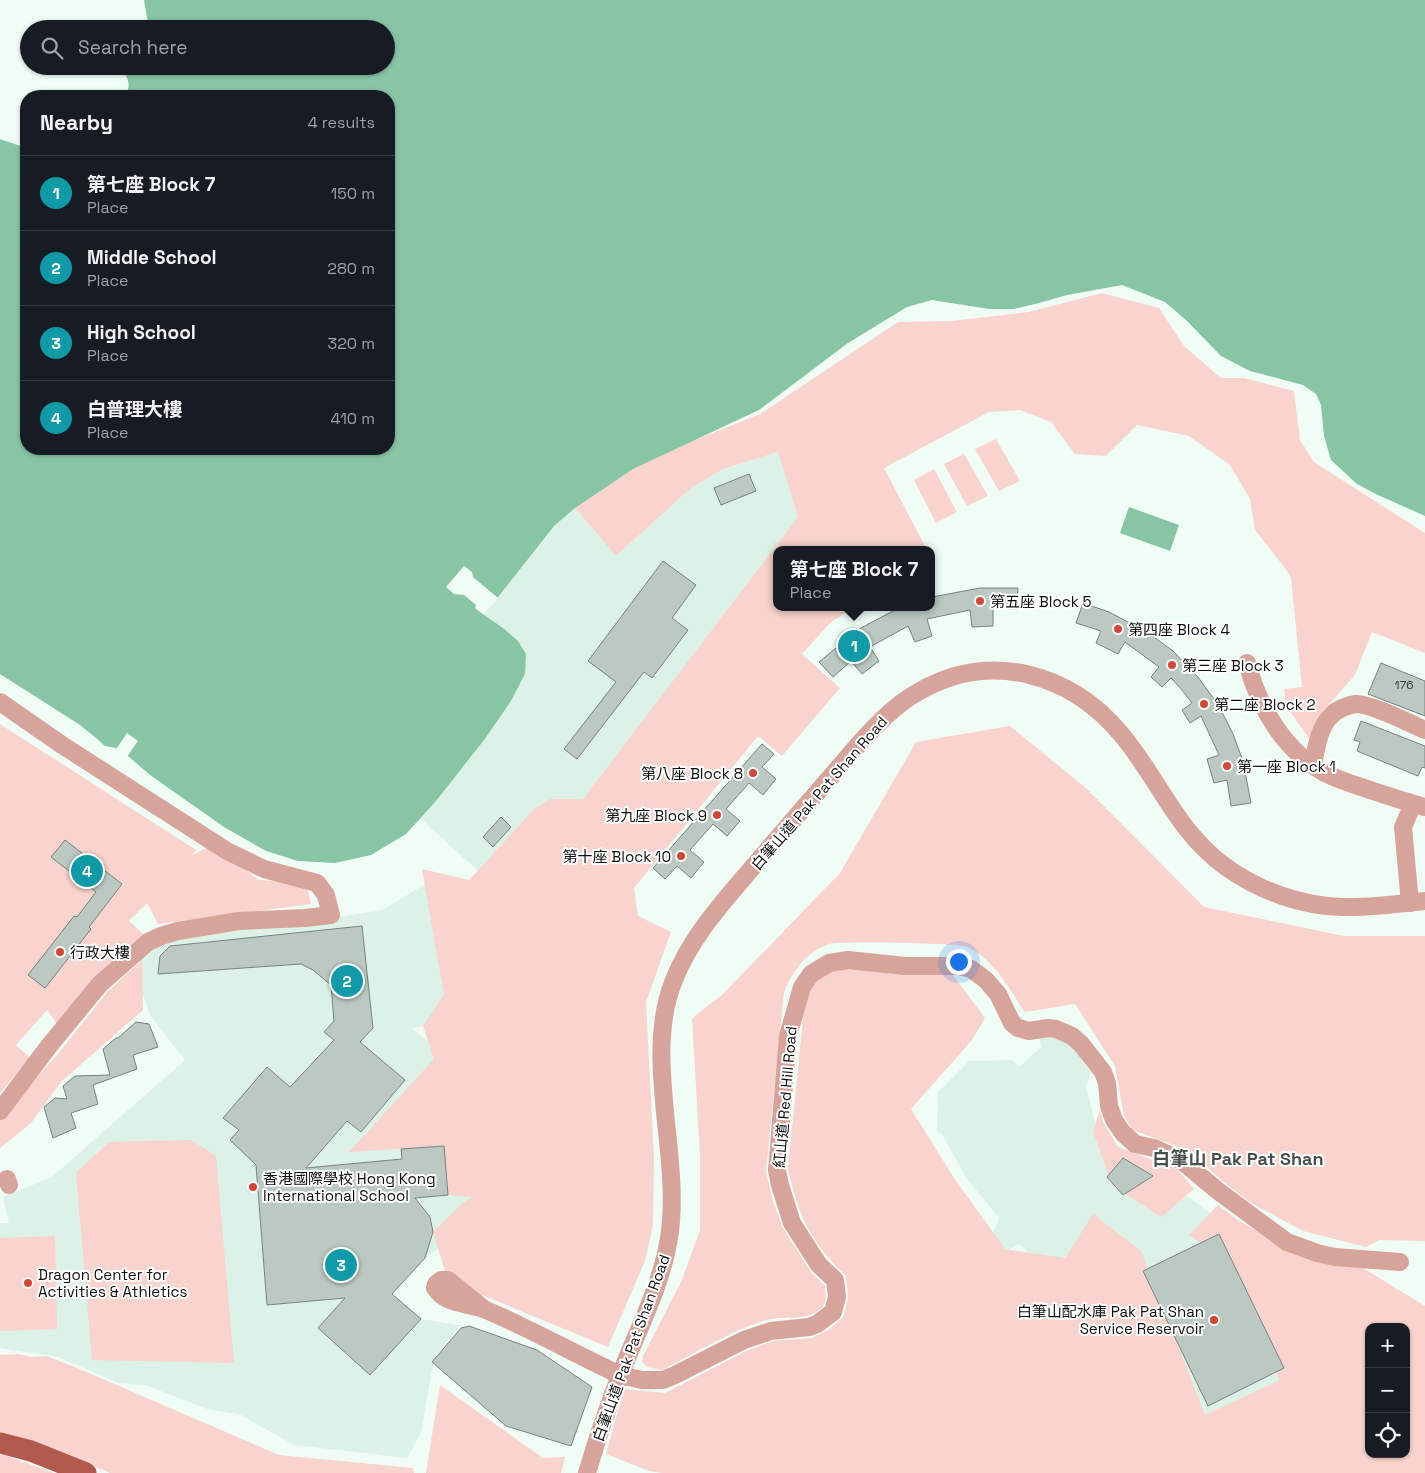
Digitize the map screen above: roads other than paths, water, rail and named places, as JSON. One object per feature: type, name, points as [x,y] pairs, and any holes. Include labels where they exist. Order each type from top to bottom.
[{"type":"main road","points":[[0,1443],[42,1455],[86,1473]]},
{"type":"street","points":[[1247,663],[1260,702],[1277,730],[1294,749],[1313,765],[1326,774],[1341,780],[1419,805],[1403,827],[1418,902]]},
{"type":"street","name":"白筆山道 Pak Pat Shan Road","points":[[587,1473],[604,1418],[650,1301],[664,1260],[670,1231],[672,1198],[664,1086],[663,1036],[669,995],[681,965],[698,935],[720,905],[859,744],[891,711],[911,696],[933,684],[964,674],[1006,671],[1032,675],[1066,688],[1089,702],[1111,722],[1136,754],[1188,832],[1211,855],[1241,877],[1272,892],[1323,906],[1358,907],[1418,902]]},
{"type":"street","points":[[0,702],[62,746],[226,851],[264,870],[317,883],[326,895],[331,915],[239,921],[178,931],[148,942],[100,984],[49,1046],[0,1111]]},
{"type":"street","points":[[1313,765],[1317,744],[1325,725],[1332,715],[1343,708],[1357,704],[1374,708],[1425,730]]},
{"type":"street","name":"紅山道 Red Hill Road","points":[[484,1309],[620,1375],[642,1380],[662,1380],[675,1376],[744,1340],[771,1331],[809,1327],[817,1324],[833,1312],[837,1297],[835,1280],[819,1265],[792,1224],[777,1170],[788,1036],[794,1010],[802,987],[811,974],[824,965],[842,960],[905,966],[952,964],[971,969],[990,984],[1012,1023],[1018,1028],[1029,1031],[1048,1028],[1056,1029],[1072,1036],[1081,1044],[1103,1072],[1112,1115],[1119,1129],[1130,1141],[1154,1148],[1182,1161],[1218,1191],[1287,1242],[1317,1253],[1335,1257],[1400,1262]]},
{"type":"place","name":"第五座 Block 5","points":[[980,601]]},
{"type":"place","name":"第四座 Block 4","points":[[1118,629]]},
{"type":"place","name":"第七座 Block 7","points":[[854,646]]},
{"type":"place","name":"第三座 Block 3","points":[[1172,665]]},
{"type":"place","name":"第二座 Block 2","points":[[1204,704]]},
{"type":"place","name":"第一座 Block 1","points":[[1227,766]]},
{"type":"place","name":"第八座 Block 8","points":[[753,773]]},
{"type":"place","name":"第九座 Block 9","points":[[717,815]]},
{"type":"place","name":"第十座 Block 10","points":[[681,856]]},
{"type":"place","name":"白普理大樓","points":[[87,871]]},
{"type":"place","name":"行政大樓","points":[[60,952]]},
{"type":"place","name":"Middle School","points":[[347,981]]},
{"type":"place","name":"香港國際學校 Hong Kong International School","points":[[253,1187]]},
{"type":"place","name":"High School","points":[[341,1265]]},
{"type":"place","name":"Dragon Center for Activities & Athletics","points":[[28,1283]]},
{"type":"place","name":"白筆山配水庫 Pak Pat Shan Service Reservoir","points":[[1214,1320]]},
{"type":"district","name":"白筆山 Pak Pat Shan","points":[[1238,1158]]}]
